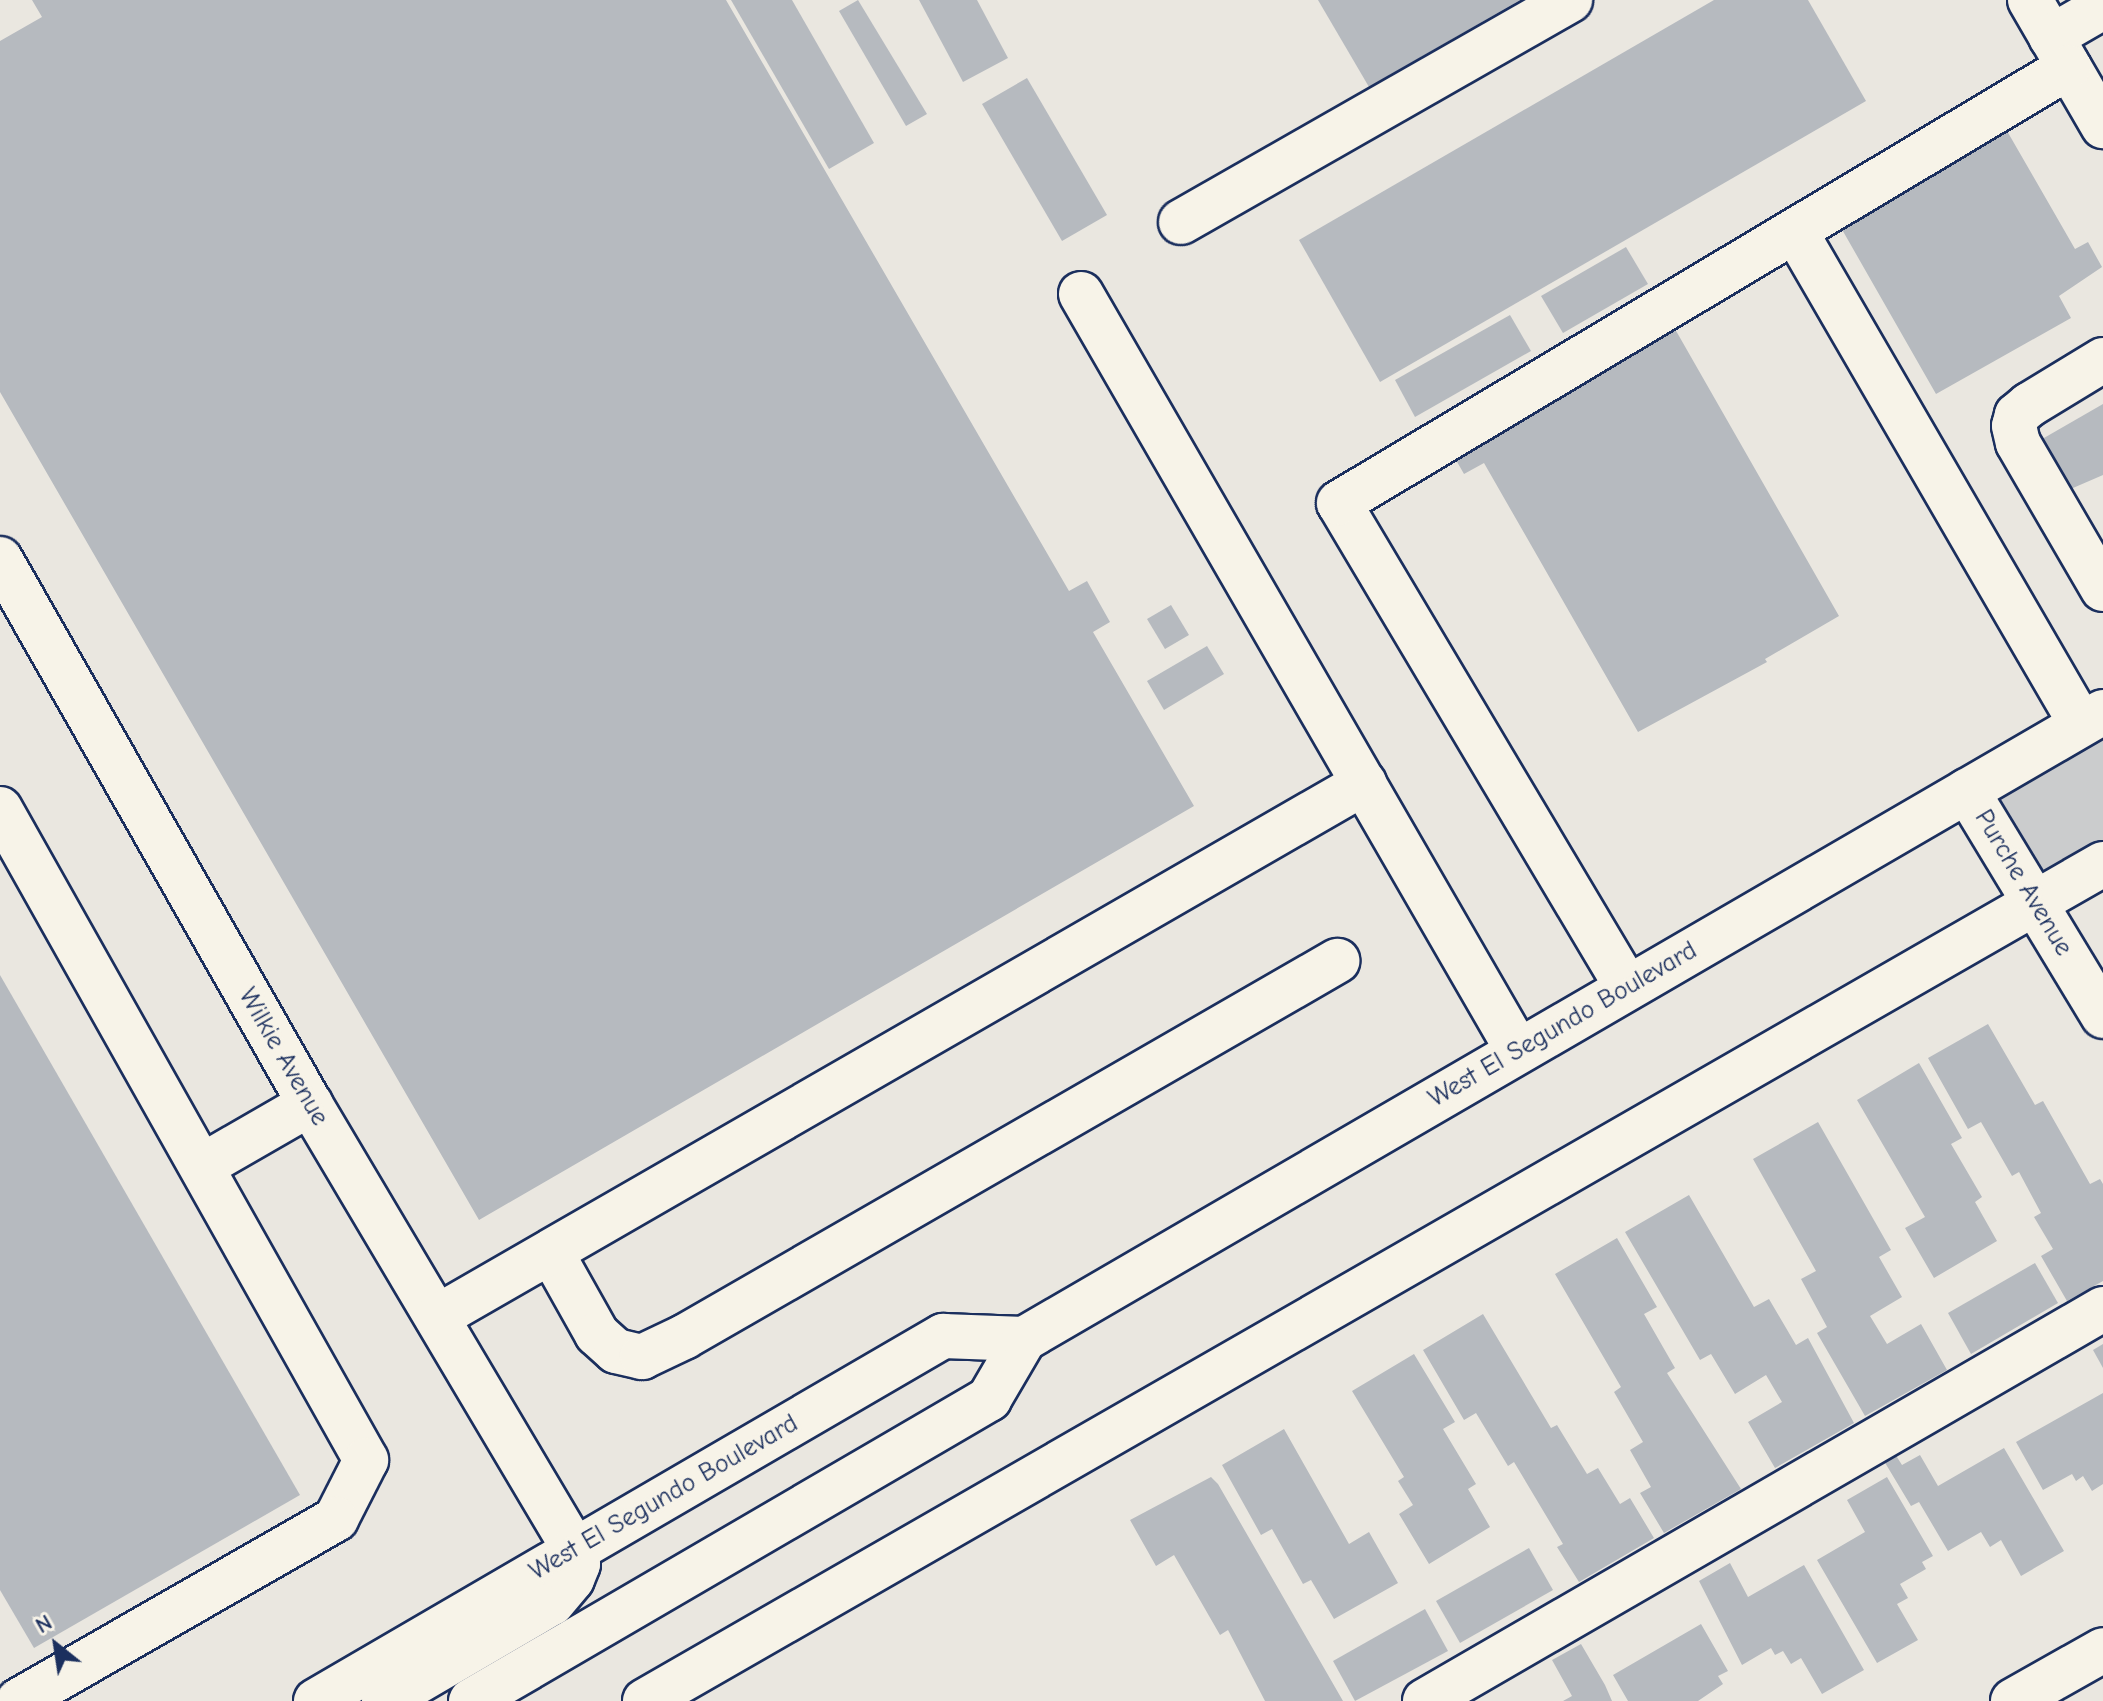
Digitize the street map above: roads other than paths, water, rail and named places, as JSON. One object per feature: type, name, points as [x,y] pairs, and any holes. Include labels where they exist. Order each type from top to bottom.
[{"type":"main road","points":[[1181,222],[1570,0]]},
{"type":"main road","points":[[1627,987],[1339,503],[1795,231],[2050,35],[2103,7]]},
{"type":"main road","points":[[2050,35],[2103,126]]},
{"type":"main road","points":[[1795,231],[2092,718]]},
{"type":"main road","points":[[1081,294],[1518,1051]]},
{"type":"main road","points":[[2103,360],[2029,405],[2017,415],[2014,426],[2018,443],[2103,589]]},
{"type":"main road","name":"Wilkie Avenue","points":[[0,559],[310,1104],[574,1549]]},
{"type":"main road","name":"West El Segundo Boulevard","points":[[471,1701],[989,1399],[1024,1339],[2092,718]]},
{"type":"main road","points":[[437,1317],[1364,783]]},
{"type":"main road","name":"Purche Avenue","points":[[1967,791],[2103,1016]]},
{"type":"main road","points":[[0,809],[366,1460],[336,1519],[18,1701]]},
{"type":"main road","points":[[645,1701],[2103,864]]},
{"type":"main road","points":[[551,1252],[597,1334],[616,1351],[642,1357],[684,1337],[1337,961]]},
{"type":"main road","points":[[202,1166],[310,1104]]},
{"type":"main road","points":[[1425,1701],[2103,1309]]},
{"type":"main road","name":"West El Segundo Boulevard","points":[[316,1701],[943,1336],[1024,1339]]},
{"type":"main road","points":[[384,1701],[552,1603],[572,1579],[578,1564],[574,1549]]},
{"type":"main road","points":[[2013,1701],[2103,1650]]}]
